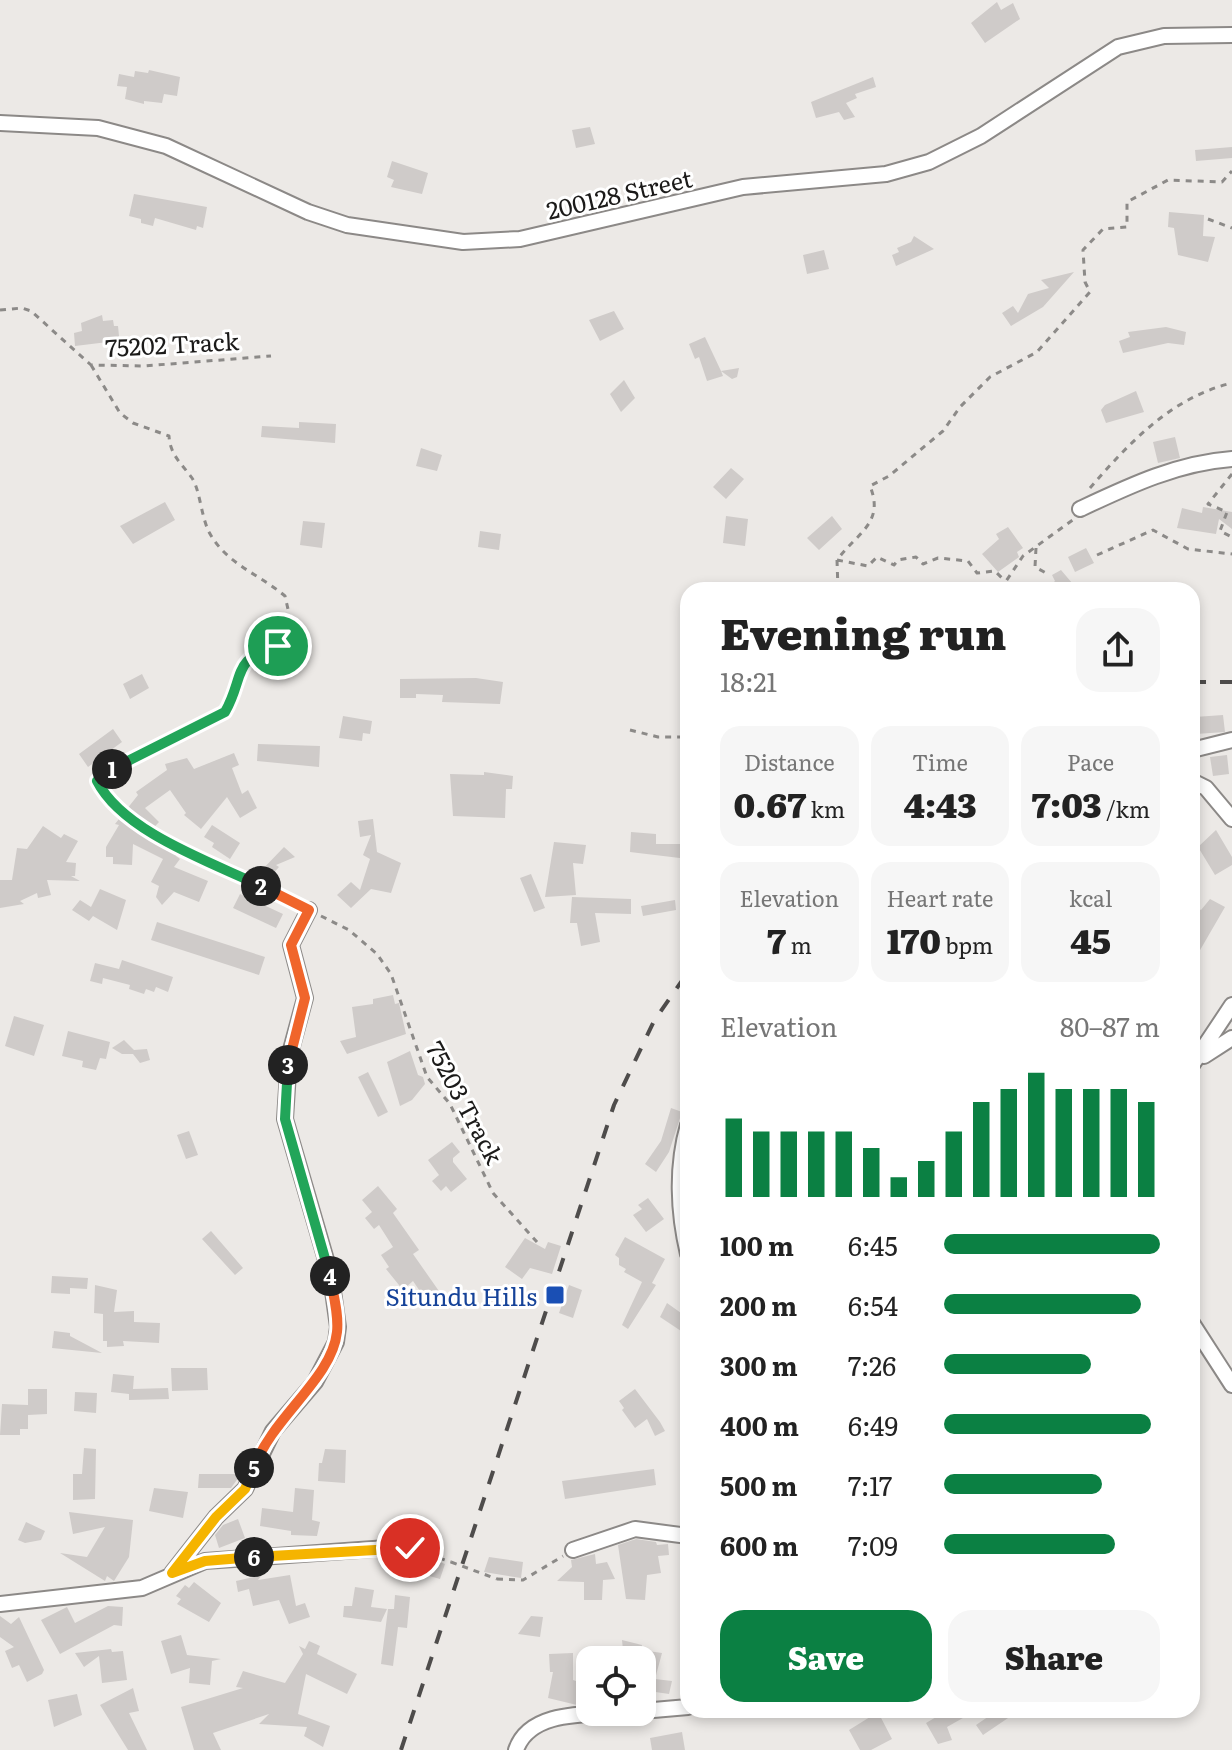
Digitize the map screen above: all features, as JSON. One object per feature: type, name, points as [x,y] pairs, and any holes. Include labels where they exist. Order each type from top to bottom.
[{"type":"street","name":"200128 Street","points":[[0,123],[98,128],[166,146],[308,212],[347,225],[463,242],[520,239],[743,187],[886,174],[929,162],[981,136],[1118,47],[1164,36],[1232,35]]},
{"type":"street","points":[[1080,509],[1144,479],[1207,461],[1232,459]]},
{"type":"street","points":[[1200,748],[1232,740]]},
{"type":"street","points":[[1200,785],[1232,819]]},
{"type":"street","points":[[172,1573],[216,1517],[245,1489],[268,1439],[286,1412],[315,1382],[336,1342],[338,1327],[331,1277],[285,1119],[289,1057],[305,998],[291,945],[309,910]]},
{"type":"street","points":[[1200,1054],[1232,1005]]},
{"type":"street","points":[[1200,1059],[1232,1038]]},
{"type":"street","points":[[1200,1335],[1232,1385]]},
{"type":"street","points":[[573,1550],[635,1529],[680,1535]]},
{"type":"street","points":[[0,1604],[142,1588],[205,1561],[239,1557],[401,1547],[427,1554]]},
{"type":"street","points":[[656,1710],[680,1708]]},
{"type":"street","points":[[516,1750],[527,1731],[537,1725],[576,1716]]},
{"type":"path","points":[[838,582],[837,560],[873,520],[877,504],[870,486],[889,476],[943,431],[960,407],[990,377],[1037,352],[1090,292],[1085,282],[1083,250],[1103,229],[1127,227],[1127,202],[1168,180],[1222,182],[1232,171]]},
{"type":"path","points":[[1208,219],[1232,228]]},
{"type":"path","name":"75202 Track","points":[[0,310],[22,308],[31,311],[91,365],[144,366],[271,356]]},
{"type":"path","name":"75203 Track","points":[[91,365],[120,413],[133,423],[169,436],[169,445],[181,467],[194,479],[199,506],[210,533],[240,567],[285,596],[290,618],[278,646],[254,652],[244,662],[225,712],[102,774],[97,781],[107,797],[149,831],[349,930],[384,964],[402,1000],[418,1060],[427,1077],[450,1104],[493,1193],[514,1220],[537,1242]]},
{"type":"path","points":[[837,560],[868,566],[877,557],[894,565],[898,560],[909,557],[916,557],[923,564],[938,558],[968,561],[977,573],[995,571],[1005,581],[1023,556],[1063,530],[1080,509],[1085,495],[1132,439],[1208,389],[1232,383]]},
{"type":"path","points":[[1232,473],[1208,504],[1227,512],[1220,531],[1232,537]]},
{"type":"path","points":[[1097,555],[1153,530],[1188,549],[1232,554]]},
{"type":"path","points":[[1036,548],[1035,567],[1046,573]]},
{"type":"path","points":[[630,730],[665,738],[680,737]]},
{"type":"path","points":[[451,1562],[497,1579],[523,1580],[573,1550]]},
{"type":"building","points":[[997,2],[1001,10],[1013,3],[1020,19],[985,43],[971,23]]},
{"type":"building","points":[[149,70],[180,77],[177,96],[164,94],[162,103],[144,101],[144,104],[125,99],[127,87],[117,86],[119,74],[134,77],[135,71],[148,73]]},
{"type":"building","points":[[873,77],[876,87],[855,94],[857,98],[846,103],[855,117],[844,120],[839,112],[816,118],[811,102]]},
{"type":"building","points":[[590,127],[595,144],[576,148],[572,130]]},
{"type":"building","points":[[1232,147],[1232,158],[1196,161],[1195,150]]},
{"type":"building","points":[[392,161],[428,173],[422,194],[391,187],[394,180],[387,177]]},
{"type":"building","points":[[134,194],[207,207],[203,228],[197,226],[196,230],[155,218],[153,226],[141,223],[141,219],[129,216]]},
{"type":"building","points":[[1169,212],[1204,215],[1203,236],[1215,237],[1208,262],[1178,255],[1174,228],[1168,227]]},
{"type":"building","points":[[914,236],[934,249],[896,266],[892,255],[899,252],[897,248],[911,242]]},
{"type":"building","points":[[824,250],[829,269],[807,274],[803,255]]},
{"type":"building","points":[[1074,272],[1043,307],[1011,326],[1002,313],[1013,306],[1018,313],[1028,294],[1049,288],[1041,280]]},
{"type":"building","points":[[614,311],[624,329],[600,341],[589,320]]},
{"type":"building","points":[[102,315],[103,321],[113,320],[114,326],[118,326],[116,341],[75,346],[74,333],[82,331],[81,323]]},
{"type":"building","points":[[1166,327],[1186,332],[1184,345],[1168,343],[1123,353],[1119,341],[1130,337],[1128,332]]},
{"type":"building","points":[[705,337],[723,376],[707,381],[699,357],[695,359],[689,344]]},
{"type":"building","points":[[739,368],[737,377],[732,379],[721,371]]},
{"type":"building","points":[[624,380],[635,398],[621,412],[610,394]]},
{"type":"building","points":[[1136,391],[1144,412],[1106,423],[1101,410],[1105,405]]},
{"type":"building","points":[[299,422],[336,424],[335,443],[261,437],[262,426],[299,428]]},
{"type":"building","points":[[1175,437],[1180,458],[1158,463],[1153,442]]},
{"type":"building","points":[[421,448],[442,455],[437,471],[416,466]]},
{"type":"building","points":[[731,468],[744,479],[726,499],[713,487]]},
{"type":"building","points":[[165,502],[175,520],[133,544],[120,526]]},
{"type":"building","points":[[1203,507],[1232,512],[1232,529],[1219,519],[1216,534],[1177,528],[1182,508],[1202,513]]},
{"type":"building","points":[[726,516],[748,519],[745,546],[723,543]]},
{"type":"building","points":[[832,516],[842,529],[819,550],[807,538]]},
{"type":"building","points":[[303,521],[325,523],[322,548],[300,545]]},
{"type":"building","points":[[1008,527],[1023,548],[1017,552],[1019,557],[998,572],[982,554],[999,539],[996,534]]},
{"type":"building","points":[[480,531],[501,534],[499,550],[478,547]]},
{"type":"building","points":[[1086,548],[1094,563],[1075,572],[1068,557]]},
{"type":"building","points":[[1061,570],[1071,582],[1054,582],[1052,575]]},
{"type":"building","points":[[142,674],[149,688],[130,699],[123,684]]},
{"type":"building","points":[[476,678],[503,682],[500,704],[442,702],[443,695],[416,694],[416,698],[400,698],[400,679]]},
{"type":"building","points":[[1223,715],[1225,732],[1200,734],[1200,717]]},
{"type":"building","points":[[343,716],[372,721],[370,734],[363,733],[362,741],[339,738]]},
{"type":"building","points":[[113,729],[122,742],[88,767],[79,754]]},
{"type":"building","points":[[258,744],[320,746],[319,767],[257,761]]},
{"type":"building","points":[[234,753],[239,765],[232,768],[242,794],[248,790],[257,808],[240,818],[227,797],[201,829],[184,815],[186,813],[170,790],[145,808],[159,822],[146,836],[178,853],[176,856],[180,859],[174,867],[208,881],[199,902],[174,892],[162,905],[156,897],[159,886],[151,882],[163,859],[133,844],[132,865],[113,864],[113,857],[106,857],[106,847],[119,825],[115,824],[138,795],[136,792],[167,770],[165,764],[187,758],[194,769]]},
{"type":"building","points":[[1227,755],[1229,774],[1213,776],[1210,757]]},
{"type":"building","points":[[484,772],[513,776],[512,789],[506,789],[505,818],[453,816],[450,774],[484,775]]},
{"type":"building","points":[[373,819],[377,852],[401,863],[391,893],[371,889],[351,908],[337,895],[351,882],[360,890],[370,859],[363,855],[371,835],[360,837],[358,821]]},
{"type":"building","points":[[212,825],[240,843],[230,859],[212,847],[214,843],[204,837]]},
{"type":"building","points":[[43,826],[61,838],[64,834],[78,841],[66,862],[76,863],[75,876],[71,876],[80,881],[47,880],[51,895],[38,898],[37,893],[20,901],[24,904],[0,908],[0,880],[12,880],[17,848],[27,849]]},
{"type":"building","points":[[1216,830],[1232,857],[1232,865],[1215,875],[1200,845]]},
{"type":"building","points":[[631,832],[656,834],[656,844],[680,844],[680,858],[630,852]]},
{"type":"building","points":[[554,842],[586,845],[583,864],[573,863],[576,895],[545,897]]},
{"type":"building","points":[[284,847],[295,857],[276,865],[279,867],[268,879],[259,873]]},
{"type":"building","points":[[531,874],[545,908],[534,912],[520,878]]},
{"type":"building","points":[[100,889],[126,900],[117,930],[93,916],[89,921],[72,910],[80,900],[91,907]]},
{"type":"building","points":[[240,894],[283,914],[276,928],[233,908]]},
{"type":"building","points":[[572,897],[631,899],[631,914],[595,913],[600,942],[581,946],[577,923],[570,923]]},
{"type":"building","points":[[1210,899],[1225,907],[1200,950],[1200,910]]},
{"type":"building","points":[[675,900],[676,910],[643,916],[641,906]]},
{"type":"building","points":[[157,922],[265,957],[259,975],[151,940]]},
{"type":"building","points":[[122,960],[173,977],[168,992],[156,987],[154,992],[146,989],[144,994],[129,989],[130,985],[103,978],[102,984],[90,981],[95,963],[119,969]]},
{"type":"building","points":[[393,995],[395,1004],[399,1003],[406,1034],[347,1054],[340,1041],[356,1037],[352,1007],[373,1004],[373,999]]},
{"type":"building","points":[[14,1016],[44,1025],[34,1056],[5,1046]]},
{"type":"building","points":[[68,1031],[110,1042],[106,1059],[100,1058],[96,1070],[82,1067],[83,1061],[62,1056]]},
{"type":"building","points":[[124,1040],[134,1050],[147,1049],[150,1060],[140,1063],[133,1054],[122,1054],[112,1048]]},
{"type":"building","points":[[410,1051],[418,1075],[423,1077],[425,1084],[412,1100],[400,1106],[387,1062]]},
{"type":"building","points":[[368,1072],[388,1112],[378,1117],[358,1077]]},
{"type":"building","points":[[671,1108],[680,1111],[669,1152],[656,1172],[645,1164],[661,1141]]},
{"type":"building","points":[[189,1131],[198,1155],[186,1159],[177,1135]]},
{"type":"building","points":[[452,1142],[460,1152],[453,1162],[467,1179],[451,1192],[446,1186],[441,1191],[432,1181],[439,1175],[428,1160]]},
{"type":"building","points":[[378,1186],[397,1209],[393,1213],[419,1250],[413,1254],[441,1294],[428,1303],[413,1281],[403,1290],[386,1269],[389,1267],[381,1255],[393,1247],[379,1225],[374,1229],[365,1218],[372,1212],[362,1200]]},
{"type":"building","points":[[648,1198],[664,1219],[646,1232],[633,1215],[642,1209],[638,1205]]},
{"type":"building","points":[[211,1231],[243,1268],[235,1275],[202,1239]]},
{"type":"building","points":[[625,1237],[665,1259],[652,1283],[656,1285],[628,1329],[622,1325],[642,1282],[624,1272],[626,1269],[619,1265],[619,1258],[615,1255]]},
{"type":"building","points":[[525,1238],[545,1249],[548,1242],[561,1246],[552,1274],[530,1268],[522,1279],[505,1267]]},
{"type":"building","points":[[52,1276],[88,1278],[87,1289],[70,1288],[70,1294],[51,1293]]},
{"type":"building","points":[[95,1285],[117,1290],[114,1312],[134,1311],[134,1322],[160,1323],[159,1343],[123,1341],[124,1346],[107,1347],[107,1341],[103,1341],[103,1314],[94,1313]]},
{"type":"building","points":[[569,1285],[582,1290],[573,1318],[559,1313]]},
{"type":"building","points":[[667,1303],[680,1312],[680,1330],[660,1317]]},
{"type":"building","points":[[54,1331],[70,1333],[70,1336],[102,1353],[52,1348]]},
{"type":"building","points":[[171,1368],[207,1368],[208,1390],[172,1391]]},
{"type":"building","points":[[113,1374],[134,1376],[133,1389],[168,1388],[169,1399],[129,1400],[129,1394],[111,1392]]},
{"type":"building","points":[[28,1389],[47,1389],[47,1414],[28,1415],[28,1429],[20,1429],[20,1435],[0,1435],[2,1404],[28,1405]]},
{"type":"building","points":[[635,1389],[665,1431],[655,1436],[647,1419],[635,1428],[622,1410],[624,1408],[619,1401]]},
{"type":"building","points":[[75,1392],[97,1393],[96,1413],[74,1411]]},
{"type":"building","points":[[84,1448],[96,1449],[95,1499],[73,1500],[73,1474],[82,1474]]},
{"type":"building","points":[[325,1449],[346,1450],[345,1483],[318,1481],[319,1463],[322,1463]]},
{"type":"building","points":[[654,1469],[656,1485],[565,1499],[562,1481]]},
{"type":"building","points":[[199,1474],[241,1474],[231,1488],[198,1488]]},
{"type":"building","points":[[154,1488],[188,1492],[183,1518],[149,1511]]},
{"type":"building","points":[[295,1488],[314,1490],[312,1520],[320,1522],[317,1536],[291,1535],[291,1531],[260,1526],[262,1508],[293,1512]]},
{"type":"building","points":[[69,1512],[133,1520],[129,1557],[114,1581],[107,1576],[105,1581],[60,1553],[87,1557],[105,1527],[73,1534]]},
{"type":"building","points":[[238,1519],[245,1538],[219,1548],[215,1535],[223,1525]]},
{"type":"building","points":[[26,1522],[45,1531],[41,1540],[25,1543],[18,1540]]},
{"type":"building","points":[[636,1539],[656,1542],[657,1545],[668,1544],[669,1555],[658,1556],[661,1573],[647,1575],[645,1600],[626,1599],[618,1545]]},
{"type":"building","points":[[595,1554],[596,1564],[607,1562],[615,1579],[603,1580],[602,1600],[584,1600],[584,1582],[557,1581],[572,1567],[571,1560]]},
{"type":"building","points":[[400,1557],[424,1564],[435,1560],[445,1564],[440,1579],[398,1567]]},
{"type":"building","points":[[489,1557],[523,1562],[521,1578],[484,1572]]},
{"type":"building","points":[[262,1575],[258,1580],[290,1575],[296,1606],[305,1603],[310,1617],[289,1624],[279,1600],[253,1606],[249,1589],[238,1592],[236,1581]]},
{"type":"building","points":[[194,1582],[221,1603],[209,1622],[177,1604],[181,1599],[176,1596],[185,1585],[189,1588]]},
{"type":"building","points":[[355,1587],[374,1590],[371,1607],[387,1609],[381,1622],[343,1617],[344,1606],[352,1606]]},
{"type":"building","points":[[395,1595],[410,1597],[407,1628],[398,1627],[393,1666],[381,1664],[388,1609],[394,1609]]},
{"type":"building","points":[[108,1606],[123,1607],[122,1626],[114,1625],[60,1654],[41,1620],[67,1607],[75,1623]]},
{"type":"building","points":[[0,1616],[11,1624],[19,1617],[44,1670],[42,1674],[27,1682],[19,1665],[12,1668],[5,1651],[14,1647],[0,1637]]},
{"type":"building","points":[[531,1616],[543,1617],[540,1637],[518,1634]]},
{"type":"building","points":[[181,1635],[187,1655],[221,1659],[212,1661],[210,1685],[189,1683],[190,1668],[171,1674],[161,1641]]},
{"type":"building","points":[[622,1640],[642,1645],[642,1646],[623,1646]]},
{"type":"building","points":[[309,1641],[320,1646],[317,1654],[357,1674],[347,1694],[306,1674],[298,1714],[330,1726],[323,1747],[304,1736],[307,1727],[259,1724],[269,1714],[213,1733],[221,1750],[194,1750],[181,1707],[243,1688],[236,1687],[243,1671],[285,1683],[303,1654],[299,1646],[305,1649]]},
{"type":"building","points":[[111,1649],[112,1652],[123,1651],[127,1680],[102,1683],[99,1656],[84,1667],[75,1653]]},
{"type":"building","points":[[656,1652],[662,1653],[656,1675]]},
{"type":"building","points":[[573,1653],[576,1705],[548,1698],[553,1672],[550,1672],[549,1654]]},
{"type":"building","points":[[656,1679],[672,1681],[669,1694],[656,1692]]},
{"type":"building","points":[[133,1688],[139,1711],[129,1713],[147,1750],[128,1750],[100,1705]]},
{"type":"building","points":[[77,1694],[82,1715],[54,1727],[48,1700]]},
{"type":"building","points":[[868,1718],[881,1718],[892,1739],[871,1750],[860,1750],[849,1730]]},
{"type":"building","points":[[934,1718],[963,1718],[947,1727],[952,1740],[938,1744],[926,1723]]},
{"type":"building","points":[[986,1718],[1008,1718],[983,1735],[976,1725]]},
{"type":"building","points":[[682,1732],[685,1750],[652,1750],[650,1738]]},
{"type":"railway","points":[[1200,682],[1232,682]]},
{"type":"railway","points":[[401,1750],[614,1105],[654,1021],[680,984]]},
{"type":"place","name":"Situndu Hills","points":[[555,1295]]},
{"type":"route","points":[[278,646],[254,652],[244,662],[225,712],[102,774],[97,781],[107,797],[149,831],[309,910],[291,945],[293,964],[305,989],[305,1004],[289,1057],[285,1119],[331,1277],[338,1327],[336,1342],[315,1382],[286,1412],[263,1447],[245,1489],[216,1517],[172,1573],[205,1561],[239,1557],[410,1548]]}]
